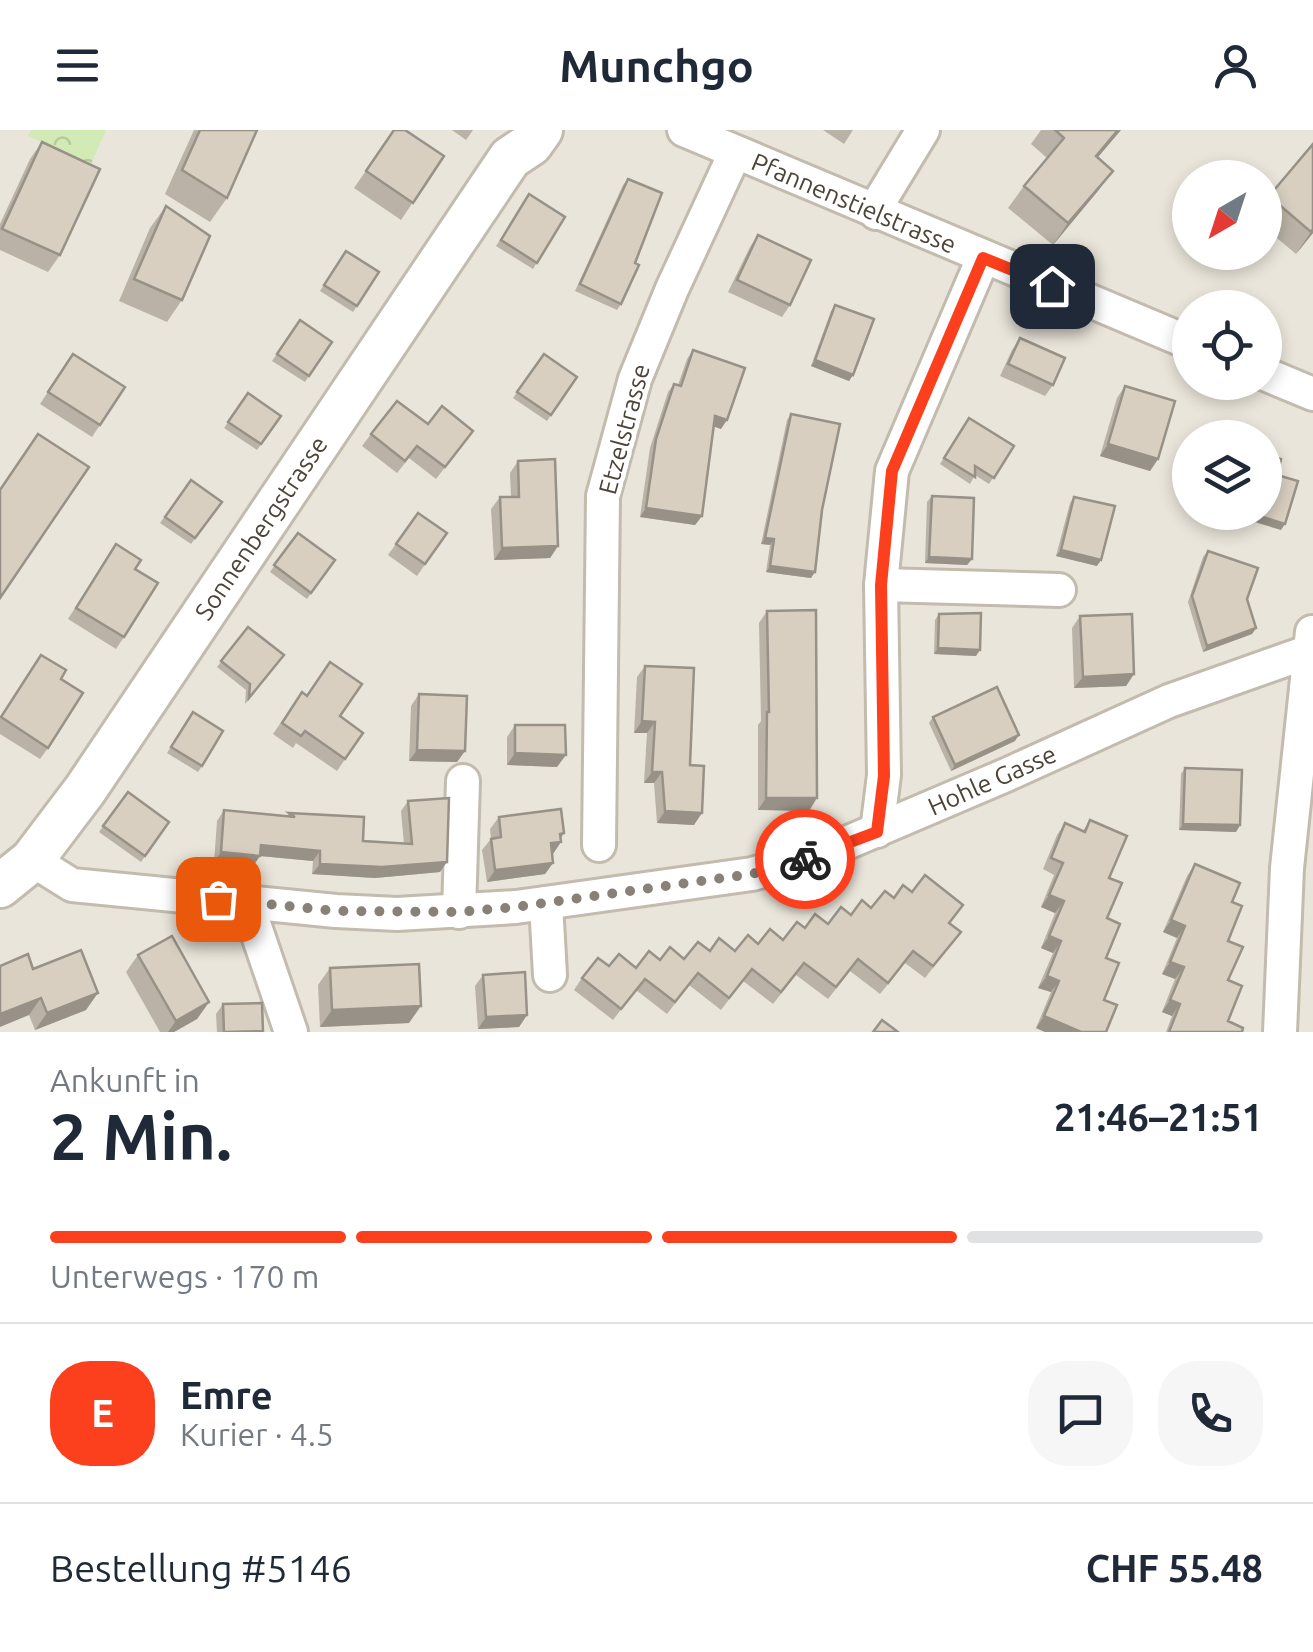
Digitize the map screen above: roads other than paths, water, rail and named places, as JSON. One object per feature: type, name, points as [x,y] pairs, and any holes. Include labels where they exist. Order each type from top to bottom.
[{"type":"street","name":"Sonnenbergstrasse","points":[[16,873],[85,790],[513,144],[531,144],[541,130]]},
{"type":"street","name":"Pfannenstielstrasse","points":[[684,130],[1172,336]]},
{"type":"street","points":[[876,213],[881,198],[923,130]]},
{"type":"street","name":"Etzelstrasse","points":[[599,844],[603,496],[634,379],[735,153]]},
{"type":"street","points":[[877,832],[884,776],[881,585],[892,471],[983,258]]},
{"type":"street","points":[[1282,381],[1313,394]]},
{"type":"street","points":[[881,585],[1059,590]]},
{"type":"street","points":[[1280,1032],[1300,868],[1312,643]]},
{"type":"street","name":"Hohle Gasse","points":[[16,873],[72,885],[351,912],[459,912],[752,874],[816,856],[877,832],[1169,701],[1312,643]]},
{"type":"street","points":[[459,912],[464,782]]},
{"type":"street","points":[[246,903],[291,1032]]},
{"type":"street","points":[[546,903],[550,974]]}]
